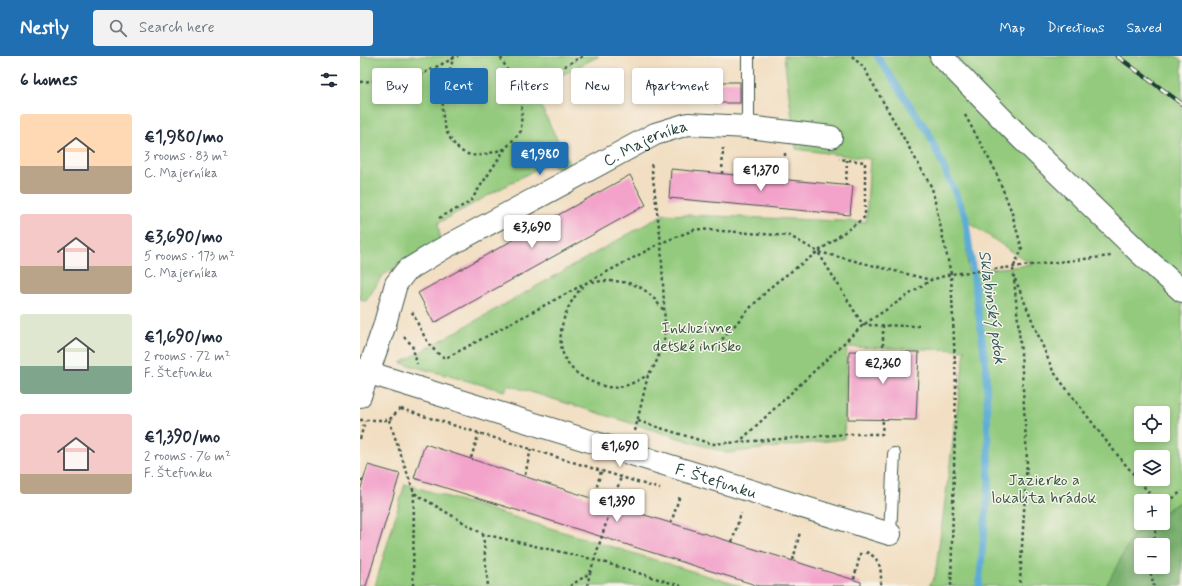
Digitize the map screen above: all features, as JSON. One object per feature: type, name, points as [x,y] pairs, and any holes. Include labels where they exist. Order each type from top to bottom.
[{"type":"street","points":[[941,56],[1021,138],[1140,253],[1182,291]]},
{"type":"street","name":"C. Majerníka","points":[[360,396],[364,372],[384,327],[396,284],[406,270],[476,230],[655,134],[688,124],[748,127],[831,137]]},
{"type":"street","name":"F. Štefunku","points":[[364,372],[890,534]]},
{"type":"lane","points":[[748,56],[748,127]]},
{"type":"lane","points":[[890,534],[894,454]]},
{"type":"path","points":[[454,56],[446,85],[442,112],[448,135],[457,149],[472,155],[505,149]]},
{"type":"path","points":[[360,82],[416,77],[454,56],[458,56]]},
{"type":"path","points":[[500,56],[506,68]]},
{"type":"path","points":[[561,68],[582,56]]},
{"type":"path","points":[[852,56],[864,68],[932,188],[951,274],[956,387],[951,586]]},
{"type":"path","points":[[438,218],[470,202],[505,149],[521,131],[522,104]]},
{"type":"path","points":[[963,111],[973,132],[995,170],[1011,210],[1022,249],[1013,268],[1021,353],[1027,460],[1020,581],[1022,586]]},
{"type":"path","points":[[716,144],[723,145],[722,174]]},
{"type":"path","points":[[778,152],[793,154]]},
{"type":"path","points":[[785,153],[785,180]]},
{"type":"path","points":[[718,344],[774,284],[865,217],[865,162],[832,158]]},
{"type":"path","points":[[629,453],[648,375],[655,365],[664,343],[665,313],[661,243],[650,160]]},
{"type":"path","points":[[846,186],[847,160]]},
{"type":"path","points":[[408,306],[431,346],[439,355],[446,358],[661,243],[696,229],[790,236],[818,252],[931,280]]},
{"type":"path","points":[[818,252],[863,325]]},
{"type":"path","points":[[738,443],[863,325],[931,280],[951,274],[1140,253]]},
{"type":"path","points":[[1014,276],[1053,371],[1110,446],[1150,494]]},
{"type":"path","points":[[589,282],[609,280],[634,285],[648,293],[665,313]]},
{"type":"path","points":[[584,284],[573,296],[560,324],[559,342],[567,361],[586,379],[606,387],[618,388],[633,383],[648,375]]},
{"type":"path","points":[[863,325],[919,326]]},
{"type":"path","points":[[883,325],[883,352]]},
{"type":"path","points":[[360,420],[389,420],[407,402],[418,370],[412,345],[402,336]]},
{"type":"path","points":[[401,409],[665,490]]},
{"type":"path","points":[[389,420],[414,493],[413,586]]},
{"type":"path","points":[[638,421],[712,444],[848,434],[882,434],[883,420]]},
{"type":"path","points":[[360,439],[366,421]]},
{"type":"path","points":[[471,458],[479,433]]},
{"type":"path","points":[[525,476],[531,449]]},
{"type":"path","points":[[594,498],[601,471]]},
{"type":"path","points":[[587,586],[621,477]]},
{"type":"path","points":[[1170,500],[1182,491]]},
{"type":"path","points":[[414,493],[483,534],[596,560],[681,586]]},
{"type":"path","points":[[672,493],[687,497]]},
{"type":"path","points":[[671,523],[680,495]]},
{"type":"path","points":[[733,511],[748,516]]},
{"type":"path","points":[[732,542],[741,514]]},
{"type":"path","points":[[793,530],[808,534]]},
{"type":"path","points":[[793,560],[800,532]]},
{"type":"path","points":[[483,534],[488,586]]},
{"type":"path","points":[[853,548],[877,559],[881,566],[882,586]]},
{"type":"path","points":[[854,579],[861,551]]},
{"type":"path","points":[[570,586],[590,573]]},
{"type":"path","points":[[1151,574],[1154,586]]},
{"type":"green space","points":[[360,56],[599,56],[576,68],[571,68],[571,70],[563,75],[563,68],[496,68],[496,104],[540,104],[573,172],[563,177],[551,161],[438,223],[441,244],[383,275],[366,301],[360,299]]},
{"type":"green space","points":[[784,56],[1177,56],[1182,61],[1182,586],[929,586],[935,576],[965,350],[847,347],[844,439],[727,453],[508,385],[505,391],[401,363],[664,214],[866,222],[870,159],[796,149]],"holes":[[[965,220],[1032,265],[968,271]]]},
{"type":"green space","points":[[405,484],[741,586],[375,586]]},
{"type":"green space","points":[[1182,500],[1182,586],[1106,586],[1134,534],[1139,530],[1170,530],[1170,508]]},
{"type":"building","points":[[723,82],[740,82],[740,103],[723,103]]},
{"type":"building","points":[[671,169],[853,186],[850,215],[669,198]]},
{"type":"building","points":[[630,175],[646,205],[434,323],[418,293]]},
{"type":"building","points":[[849,351],[919,352],[916,420],[848,419]]},
{"type":"building","points":[[425,444],[606,503],[861,582],[861,586],[759,586],[414,478]]},
{"type":"building","points":[[368,465],[400,474],[366,586],[360,586],[360,491]]},
{"type":"waterway","name":"Sklabinský potok","points":[[877,56],[928,132],[965,215],[986,367],[989,480],[979,586]]},
{"type":"railway","points":[[1117,56],[1182,104]]},
{"type":"park label","name":"Inkluzívne detské ihrisko","points":[[697,336]]},
{"type":"park label","name":"Jazierko a lokalita hrádok","points":[[1044,488]]}]
